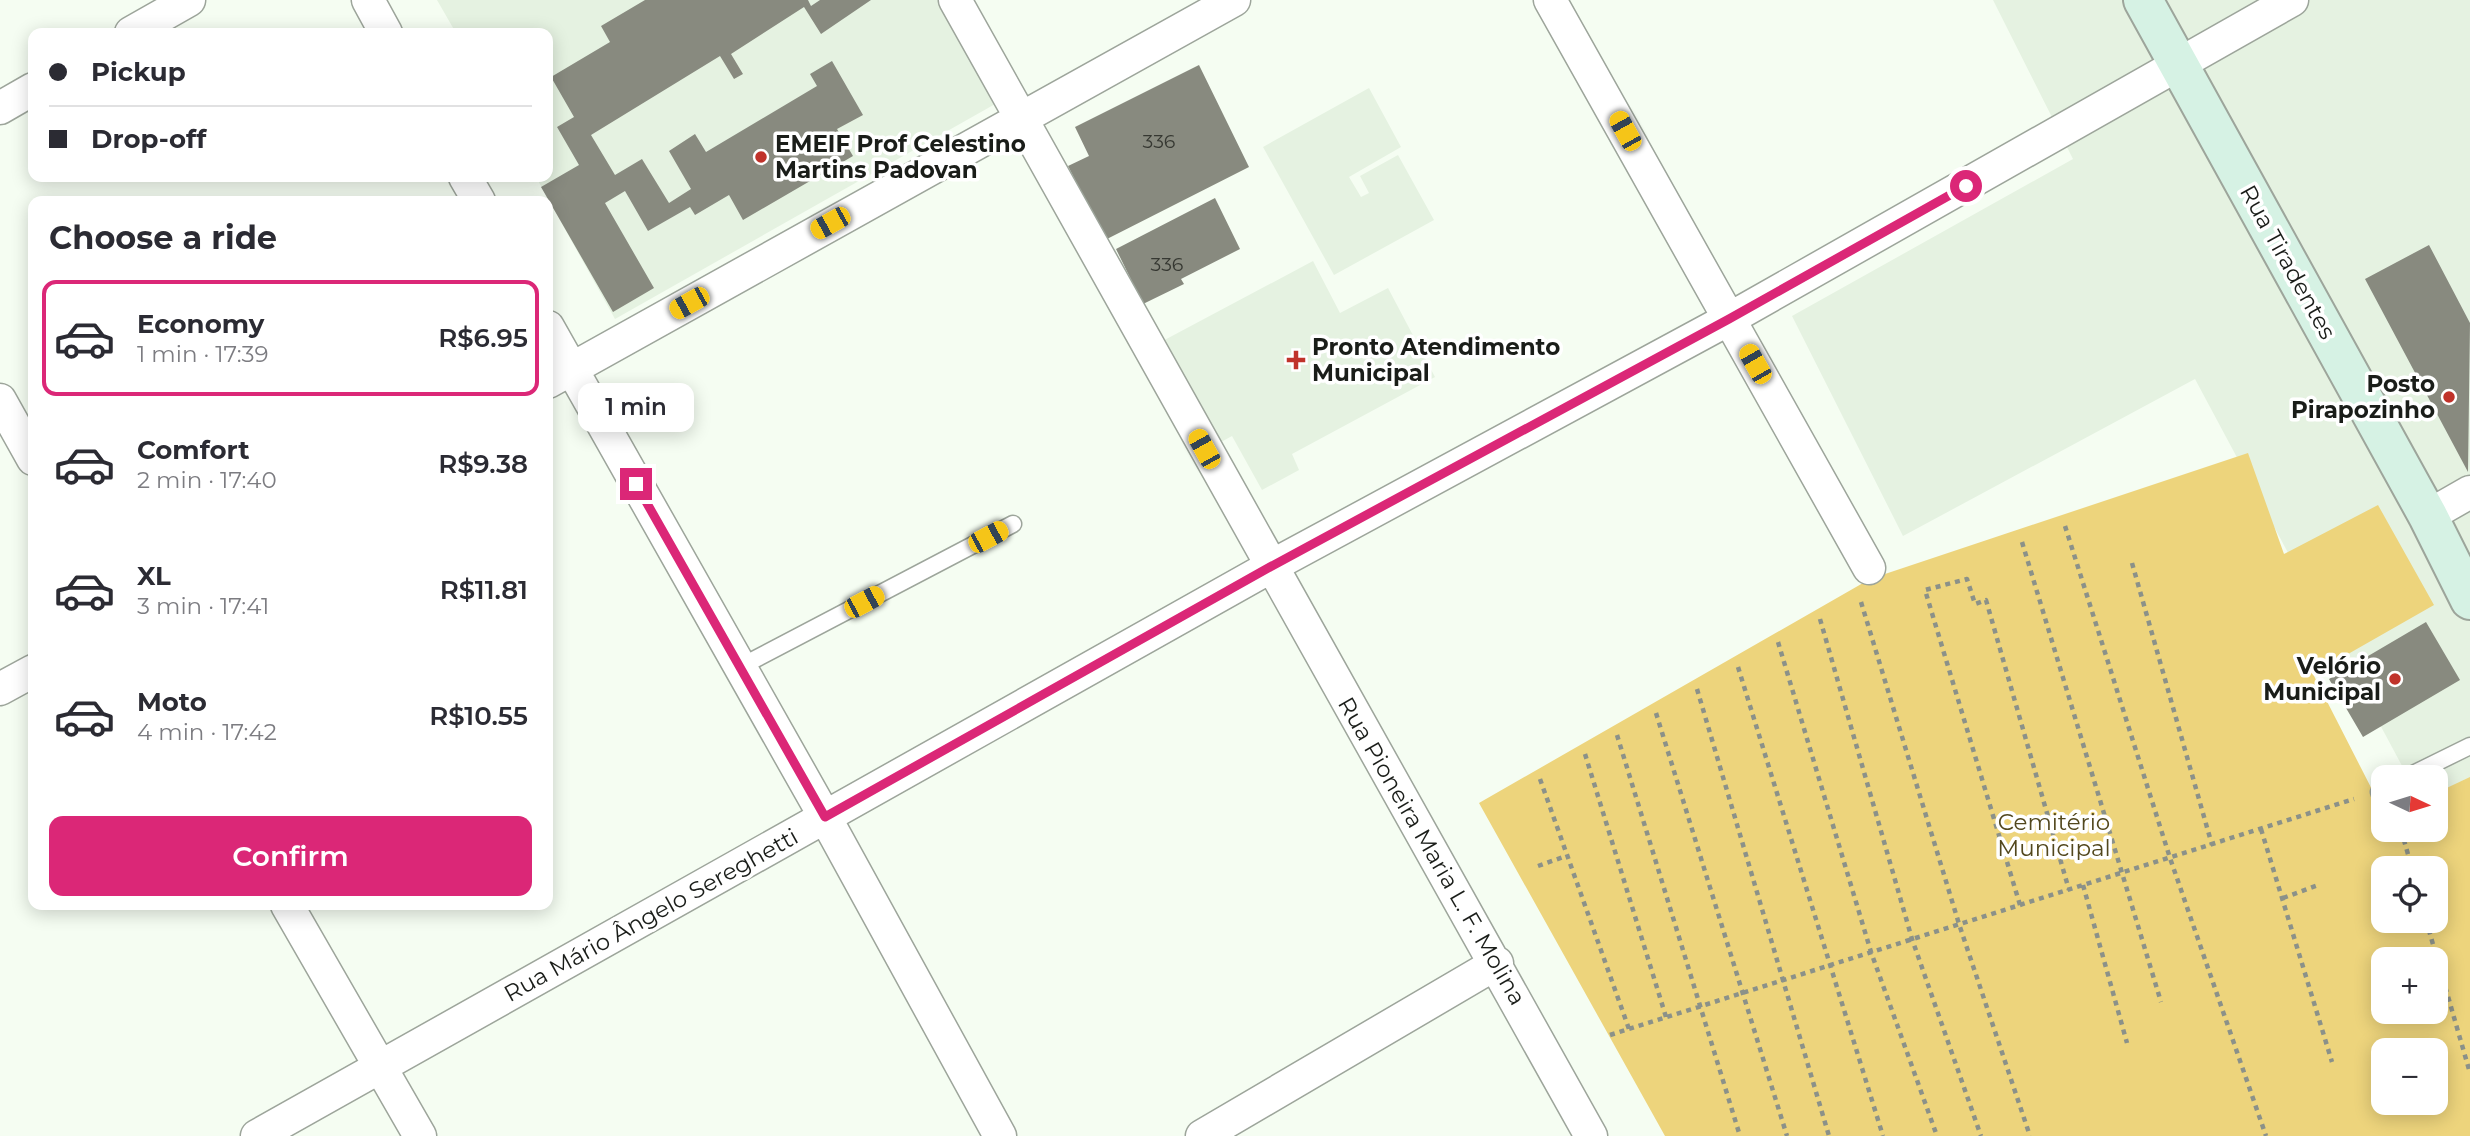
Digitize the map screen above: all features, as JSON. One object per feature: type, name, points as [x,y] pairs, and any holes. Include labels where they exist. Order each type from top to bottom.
[{"type":"main road","name":"Rua Tiradentes","points":[[2143,0],[2428,516],[2470,600]]},
{"type":"street","points":[[140,28],[189,0]]},
{"type":"street","points":[[368,0],[383,28]]},
{"type":"street","name":"Rua Pioneira Maria L. F. Molina","points":[[955,0],[1270,567],[1497,963],[1591,1136]]},
{"type":"street","points":[[559,375],[1018,117],[1234,0]]},
{"type":"street","points":[[1550,0],[1729,319],[1864,581]]},
{"type":"street","name":"Rua Mário Ângelo Sereghetti","points":[[257,1136],[1270,567],[1729,319],[2292,0]]},
{"type":"street","points":[[0,108],[28,92]]},
{"type":"street","points":[[553,349],[559,375],[740,667],[1000,1136]]},
{"type":"street","points":[[0,400],[28,450]]},
{"type":"street","points":[[2428,516],[2470,492]]},
{"type":"street","points":[[0,689],[28,673]]},
{"type":"street","points":[[290,910],[419,1136]]},
{"type":"street","points":[[1202,1136],[1497,963]]},
{"type":"lane","points":[[740,667],[1013,524]]},
{"type":"lane","points":[[2431,765],[2470,746]]},
{"type":"path","points":[[2065,526],[2170,858],[2266,1136]]},
{"type":"path","points":[[2022,542],[2161,1002]]},
{"type":"path","points":[[2132,563],[2212,845]]},
{"type":"path","points":[[2020,905],[1925,590],[1967,579],[1975,604],[1986,600],[2069,890]]},
{"type":"path","points":[[1864,581],[1959,924],[2030,1136]]},
{"type":"path","points":[[1821,619],[1912,939],[1981,1136]]},
{"type":"path","points":[[1778,642],[1871,952],[1937,1136]]},
{"type":"path","points":[[1738,667],[1883,1136]]},
{"type":"path","points":[[1697,690],[1829,1136]]},
{"type":"path","points":[[1656,713],[1787,1136]]},
{"type":"path","points":[[1617,735],[1740,1136]]},
{"type":"path","points":[[1585,754],[1666,1017]]},
{"type":"path","points":[[1540,779],[1629,1029]]},
{"type":"path","points":[[1610,1035],[2371,793]]},
{"type":"path","points":[[2261,829],[2332,1062]]},
{"type":"path","points":[[1538,866],[1566,856]]},
{"type":"path","points":[[2283,898],[2318,885]]},
{"type":"path","points":[[2083,886],[2127,1043]]},
{"type":"path","points":[[2431,933],[2470,1073]]},
{"type":"shaded area","points":[[437,0],[949,0],[1004,99],[615,319],[553,208],[553,196],[547,196],[539,182],[553,182],[553,28],[453,28]]},
{"type":"shaded area","points":[[1993,0],[2470,0],[2470,892],[2443,842],[2448,842],[2448,765],[2402,765],[2195,379],[1903,536],[1792,316],[2073,159]]},
{"type":"shaded area","points":[[1369,88],[1401,147],[1349,177],[1361,197],[1369,193],[1360,176],[1398,155],[1434,220],[1334,275],[1263,147]]},
{"type":"shaded area","name":"Pronto Atendimento Municipal","points":[[1313,261],[1340,313],[1388,288],[1435,377],[1292,454],[1299,470],[1262,490],[1232,436],[1212,447],[1157,344]]},
{"type":"green space","name":"Cemitério Municipal","points":[[2248,453],[2284,554],[2378,505],[2434,605],[2313,674],[2371,788],[2371,842],[2448,842],[2448,787],[2470,777],[2470,1136],[1665,1136],[1479,803],[1870,579]]},
{"type":"building","name":"EMEIF Prof Celestino Martins Padovan","points":[[645,0],[808,0],[811,6],[820,0],[871,0],[821,34],[804,7],[731,54],[743,74],[734,79],[720,56],[591,135],[615,175],[642,159],[669,203],[691,189],[669,151],[695,134],[706,152],[817,86],[810,74],[832,61],[863,115],[837,129],[853,156],[743,220],[729,195],[695,215],[690,207],[648,231],[625,191],[605,203],[654,288],[613,312],[553,208],[553,196],[546,196],[541,187],[579,165],[557,127],[574,117],[553,80],[553,76],[610,42],[601,26]]},
{"type":"building","points":[[1199,65],[1249,167],[1105,240],[1068,166],[1089,156],[1075,127]]},
{"type":"building","points":[[1215,198],[1240,249],[1181,279],[1184,284],[1143,304],[1116,249]]},
{"type":"building","name":"Posto Pirapozinho","points":[[2429,245],[2470,323],[2468,472],[2365,279]]},
{"type":"building","name":"Velório Municipal","points":[[2426,622],[2460,680],[2363,737],[2329,679]]},
{"type":"place","name":"EMEIF Prof Celestino Martins Padovan","points":[[761,157]]},
{"type":"place","name":"Pronto Atendimento Municipal","points":[[1296,360]]},
{"type":"place","name":"Posto Pirapozinho","points":[[2449,397]]},
{"type":"place","name":"Velório Municipal","points":[[2395,679]]},
{"type":"route","points":[[636,484],[825,817],[1270,567],[1729,319],[1966,186]]}]
